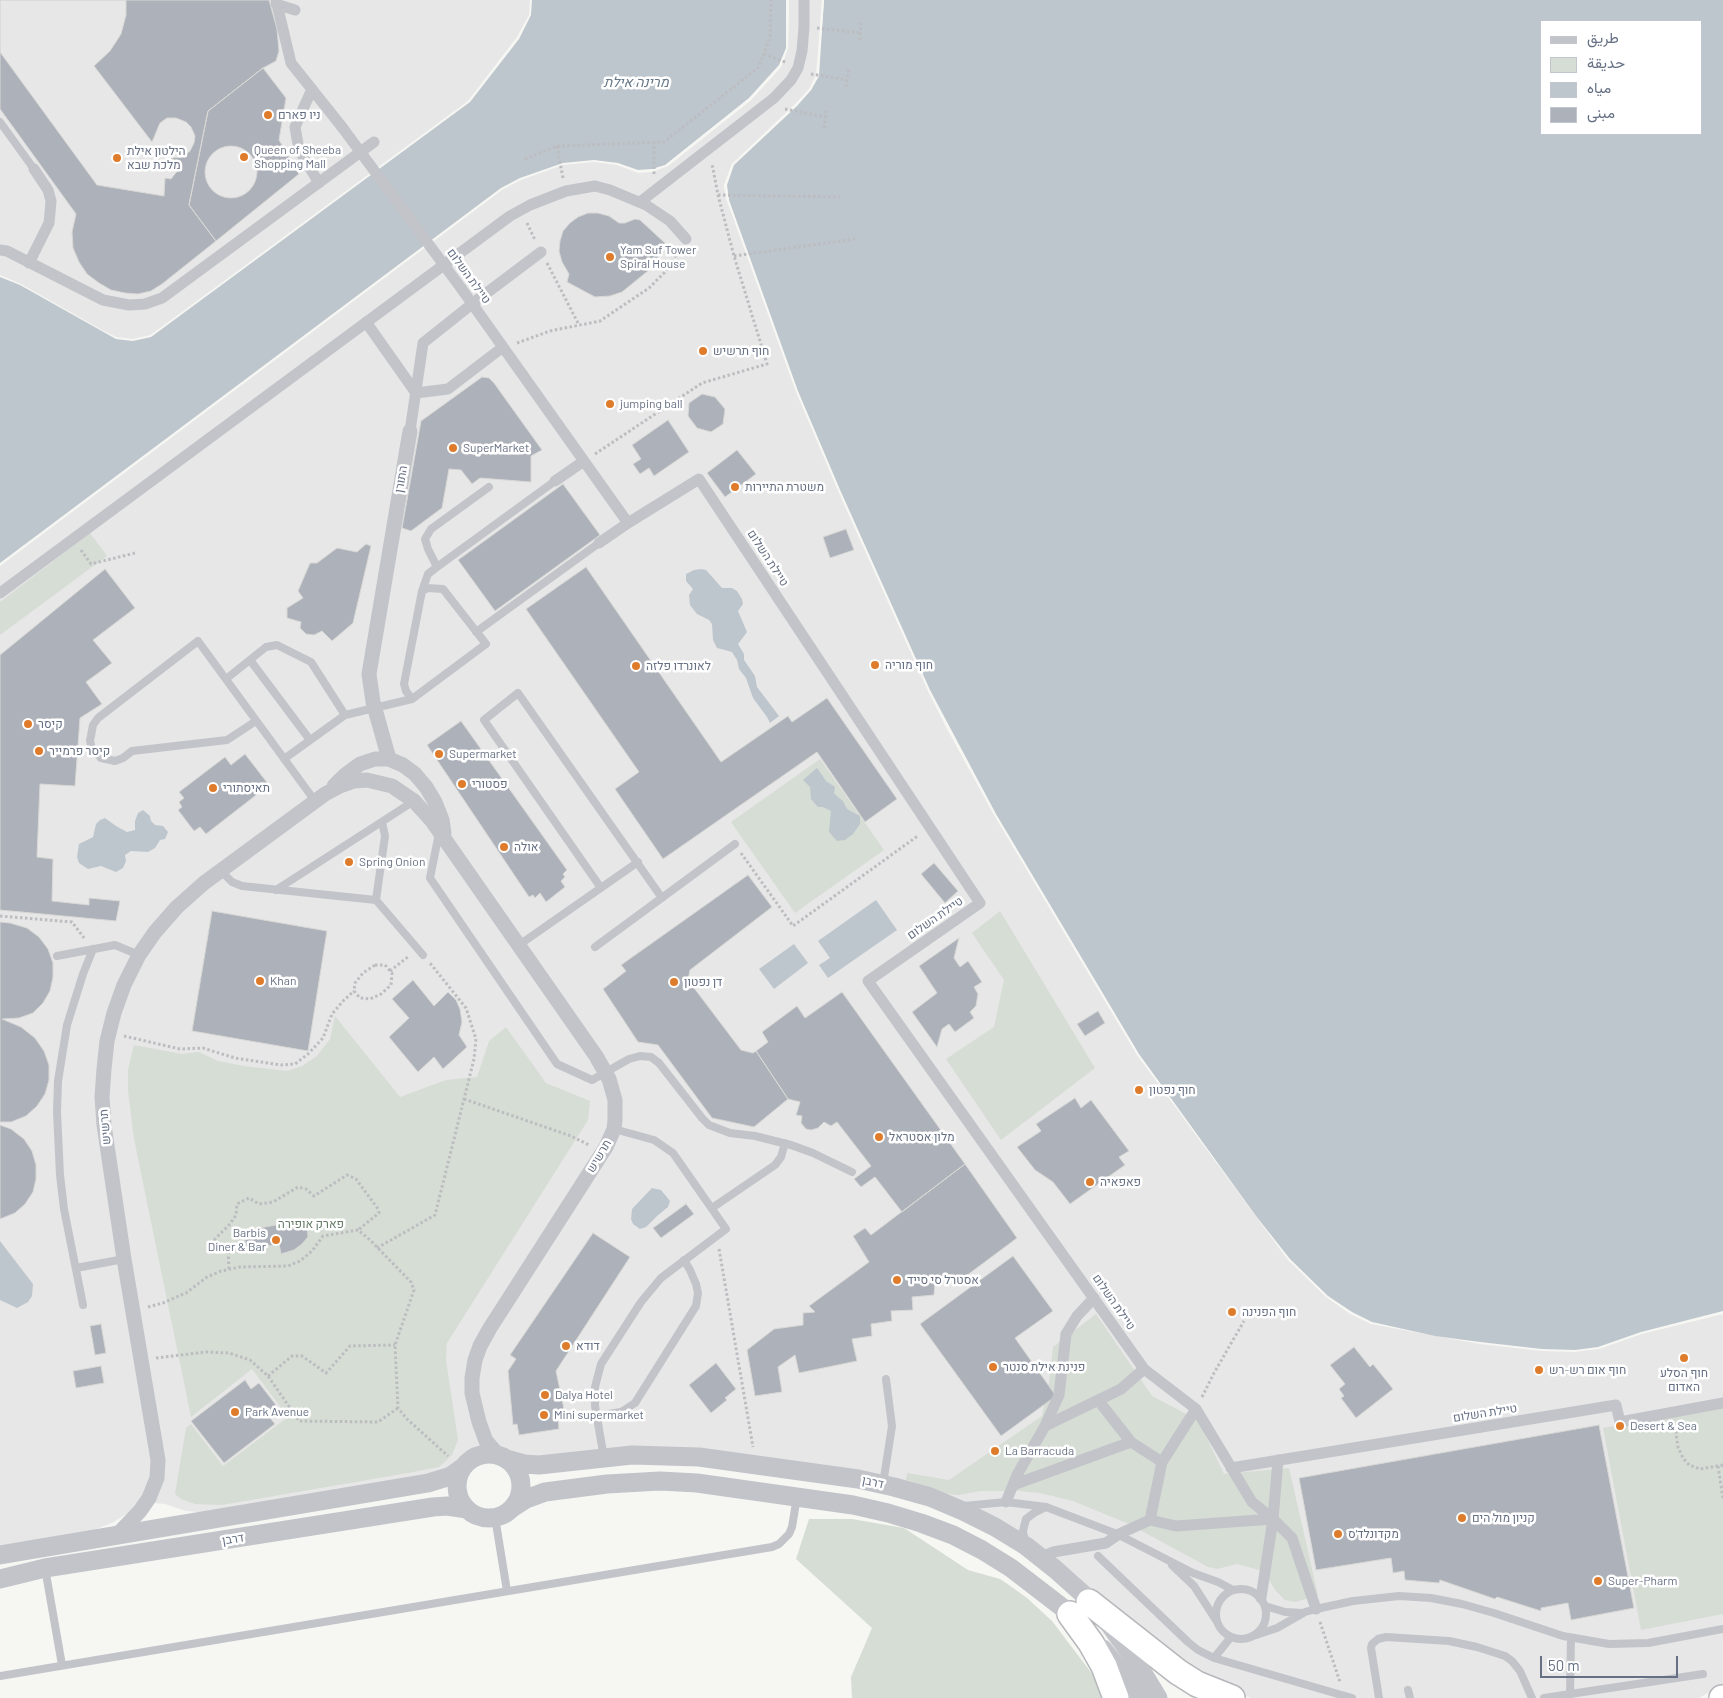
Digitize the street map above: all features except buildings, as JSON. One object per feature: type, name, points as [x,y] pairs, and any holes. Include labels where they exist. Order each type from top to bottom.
[{"type":"highway","points":[[1079,1608],[1091,1643],[1104,1666],[1116,1698]]},
{"type":"highway","points":[[1079,1608],[1197,1684],[1232,1698]]},
{"type":"street","points":[[640,202],[766,105],[791,80],[798,68],[804,27],[804,0]]},
{"type":"street","points":[[276,2],[295,10]]},
{"type":"street","name":"טיילת השלום","points":[[276,2],[291,63],[342,127],[461,288],[628,523],[699,479],[980,903],[868,981],[1144,1369],[1196,1410],[1231,1468],[1616,1405],[1620,1422],[1723,1403]]},
{"type":"street","points":[[312,89],[295,127],[299,150],[319,183]]},
{"type":"street","points":[[0,250],[7,251],[103,300],[129,306],[145,304],[162,298],[374,142]]},
{"type":"street","points":[[29,263],[49,223],[50,213],[48,190],[34,169]]},
{"type":"street","points":[[0,592],[520,210],[566,192],[595,186],[640,202],[670,221],[686,239]]},
{"type":"street","name":"התורן","points":[[389,760],[369,684],[369,664],[410,431],[423,343],[541,252]]},
{"type":"street","points":[[366,322],[416,393],[448,389],[503,348]]},
{"type":"street","points":[[555,481],[584,461]]},
{"type":"street","points":[[599,543],[628,523]]},
{"type":"street","name":"תרשיש","points":[[117,1535],[140,1511],[149,1498],[158,1472],[158,1460],[124,1259],[104,1125],[102,1097],[109,1033],[124,985],[139,955],[155,932],[177,907],[221,871],[320,798],[344,774],[360,764],[375,759],[389,760],[403,765],[415,774],[435,802],[442,820],[442,835]]},
{"type":"street","name":"תרשיש","points":[[320,798],[347,784],[367,780],[392,786],[414,801],[423,810],[596,1056],[606,1073],[615,1100],[614,1129],[603,1152],[490,1328],[475,1360],[472,1392],[479,1422],[486,1440],[503,1457]]},
{"type":"street","points":[[1006,1502],[1059,1396],[1066,1334],[1077,1316],[1094,1298]]},
{"type":"street","points":[[1045,1426],[1121,1389],[1144,1369]]},
{"type":"street","points":[[1098,1400],[1131,1442],[1162,1462]]},
{"type":"street","points":[[1150,1520],[1162,1462],[1196,1410]]},
{"type":"street","points":[[1013,1485],[1131,1442]]},
{"type":"street","points":[[486,1454],[503,1457],[516,1470],[520,1480],[519,1494],[512,1508],[504,1514],[495,1517],[480,1516],[467,1509],[457,1492],[457,1482],[462,1468],[476,1456],[486,1454]]},
{"type":"street","name":"דרבן","points":[[503,1457],[524,1464],[539,1465],[604,1458],[679,1455],[858,1479],[883,1484],[930,1498],[995,1527],[1055,1569],[1079,1608],[1090,1633],[1107,1653],[1138,1698]]},
{"type":"street","points":[[1263,1602],[1274,1518],[1278,1460]]},
{"type":"street","name":"דרבן","points":[[0,1555],[428,1484],[451,1476],[462,1468]]},
{"type":"street","points":[[1231,1468],[1252,1502],[1274,1518],[1292,1538],[1310,1611]]},
{"type":"street","name":"דרבן","points":[[512,1508],[526,1499],[546,1492],[642,1482],[696,1483],[877,1510],[921,1523],[952,1535],[982,1550],[1109,1624],[1133,1657],[1158,1698]]},
{"type":"street","name":"דרבן","points":[[0,1579],[45,1568],[433,1507],[447,1506],[467,1509]]},
{"type":"street","points":[[1033,1552],[1053,1552],[1106,1543],[1119,1534],[1150,1520],[1176,1526],[1274,1518]]},
{"type":"lane","points":[[0,122],[34,169]]},
{"type":"lane","points":[[412,699],[406,691],[404,684],[422,591],[428,574],[555,481]]},
{"type":"lane","points":[[437,567],[428,549],[426,539],[431,530],[488,487]]},
{"type":"lane","points":[[476,632],[599,543]]},
{"type":"lane","points":[[284,759],[345,715],[412,699],[486,644],[443,589],[428,588],[422,591]]},
{"type":"lane","points":[[256,721],[227,740],[132,752],[115,761],[101,758],[92,748],[90,733],[98,718],[198,640],[284,759],[320,798]]},
{"type":"lane","points":[[226,679],[266,647],[277,646],[311,662],[345,715]]},
{"type":"lane","points":[[250,660],[310,740]]},
{"type":"lane","points":[[601,888],[484,720],[518,693],[662,898]]},
{"type":"lane","points":[[276,890],[414,801]]},
{"type":"lane","points":[[376,900],[386,836],[382,822]]},
{"type":"lane","points":[[442,835],[430,878],[554,1061],[592,1080],[629,1059],[640,1056],[650,1057],[659,1063],[702,1118],[710,1125],[730,1133],[785,1143],[813,1152],[852,1172]]},
{"type":"lane","points":[[596,948],[735,844]]},
{"type":"lane","points":[[519,946],[638,862]]},
{"type":"lane","points":[[221,871],[232,882],[242,886],[376,900],[420,952]]},
{"type":"lane","points":[[57,956],[115,945],[139,955]]},
{"type":"lane","points":[[83,1305],[60,1175],[57,1143],[57,1096],[67,1026],[82,974],[93,949]]},
{"type":"lane","points":[[604,1458],[596,1416],[595,1392],[601,1364],[649,1292],[665,1274],[726,1229],[680,1160],[667,1148],[647,1138],[614,1129]]},
{"type":"lane","points":[[712,1208],[775,1164],[781,1157],[785,1143]]},
{"type":"lane","points":[[76,1268],[124,1259]]},
{"type":"lane","points":[[596,1416],[621,1412],[635,1403],[696,1306],[698,1293],[696,1284],[684,1260]]},
{"type":"lane","points":[[883,1484],[892,1426],[886,1379]]},
{"type":"lane","points":[[0,1676],[772,1547],[779,1544],[789,1534],[797,1497]]},
{"type":"lane","points":[[955,1508],[1006,1502],[1046,1507],[1119,1534],[1193,1573],[1233,1590],[1248,1590],[1263,1602],[1286,1612],[1310,1611],[1369,1598],[1399,1596],[1431,1598],[1478,1608],[1571,1638],[1609,1644],[1636,1644],[1723,1629]]},
{"type":"lane","points":[[1033,1552],[1023,1531],[1024,1523],[1030,1515],[1046,1507]]},
{"type":"lane","points":[[495,1517],[508,1591]]},
{"type":"lane","points":[[1154,1552],[1176,1568],[1194,1586],[1209,1607],[1219,1626],[1231,1637],[1242,1639],[1253,1636],[1277,1628],[1310,1611]]},
{"type":"lane","points":[[1098,1556],[1188,1642],[1214,1658],[1349,1697]]},
{"type":"lane","points":[[45,1568],[62,1666]]},
{"type":"lane","points":[[1219,1626],[1216,1615],[1219,1603],[1226,1594],[1233,1590]]},
{"type":"lane","points":[[1253,1636],[1264,1625],[1266,1617],[1263,1602]]},
{"type":"lane","points":[[1214,1658],[1231,1637]]},
{"type":"lane","points":[[1379,1698],[1371,1648],[1378,1638],[1386,1637],[1449,1641],[1505,1656],[1520,1671],[1532,1698]]},
{"type":"lane","points":[[1570,1694],[1571,1638]]},
{"type":"lane","points":[[1544,1698],[1703,1674]]},
{"type":"path","points":[[525,159],[558,146],[664,142],[759,67],[770,37],[771,0]]},
{"type":"path","points":[[860,40],[861,23]]},
{"type":"path","points":[[804,27],[861,33]]},
{"type":"path","points":[[764,54],[810,74],[847,80]]},
{"type":"path","points":[[846,87],[849,69]]},
{"type":"path","points":[[766,105],[826,117]]},
{"type":"path","points":[[824,128],[826,111]]},
{"type":"path","points":[[653,192],[654,142]]},
{"type":"path","points":[[558,146],[566,192]]},
{"type":"path","points":[[584,461],[702,383],[767,364],[734,256],[713,176],[712,147]]},
{"type":"path","points":[[718,195],[843,197]]},
{"type":"path","points":[[520,210],[578,325]]},
{"type":"path","points":[[503,348],[550,331],[600,321],[649,288],[664,273],[686,239]]},
{"type":"path","points":[[734,256],[855,239]]},
{"type":"path","points":[[73,539],[91,564],[135,553]]},
{"type":"path","points":[[735,844],[793,926],[930,828]]},
{"type":"path","points":[[0,916],[72,922],[93,949]]},
{"type":"path","points":[[378,1248],[435,1214],[474,1059],[476,1039],[466,1008],[420,952],[390,971]]},
{"type":"path","points":[[109,1033],[180,1049],[203,1048],[236,1058],[281,1065],[295,1064],[308,1054],[323,1038],[332,1014],[354,991],[355,983],[363,973],[375,965],[385,965],[392,973],[392,985],[381,994],[370,999],[360,998],[354,991]]},
{"type":"path","points":[[464,1099],[571,1136],[603,1152]]},
{"type":"path","points":[[132,1311],[179,1297],[207,1277],[229,1269],[288,1266],[300,1261],[312,1251],[323,1236],[358,1230],[378,1213],[378,1209],[356,1179],[346,1175],[314,1196],[306,1189],[298,1187],[273,1202],[259,1204],[249,1198],[238,1204],[233,1220],[212,1242],[213,1248],[228,1248],[229,1269]]},
{"type":"path","points":[[358,1230],[411,1282],[414,1290],[395,1345],[398,1408],[462,1468]]},
{"type":"path","points":[[716,1236],[756,1465]]},
{"type":"path","points":[[1196,1410],[1214,1373],[1244,1321]]},
{"type":"path","points":[[268,1376],[292,1356],[302,1356],[326,1373],[350,1346],[395,1345]]},
{"type":"path","points":[[141,1360],[206,1352],[229,1352],[250,1360],[268,1376],[299,1421],[378,1422],[398,1408]]},
{"type":"path","points":[[1673,1412],[1678,1447],[1689,1465],[1700,1469],[1723,1465]]},
{"type":"path","points":[[1718,1466],[1723,1498]]},
{"type":"path","points":[[1310,1611],[1349,1697]]},
{"type":"shaded area","points":[[0,0],[530,0],[529,15],[517,37],[468,101],[163,326],[150,335],[133,339],[116,337],[21,284],[0,275]]},
{"type":"shaded area","points":[[789,0],[822,0],[817,75],[810,89],[796,105],[732,164],[724,185],[727,201],[796,392],[839,493],[946,727],[994,815],[1137,1055],[1288,1260],[1326,1297],[1350,1314],[1371,1324],[1480,1344],[1542,1351],[1575,1352],[1599,1349],[1642,1334],[1723,1314],[1723,1684],[1699,1698],[1252,1698],[1227,1691],[1183,1670],[1034,1547],[847,1470],[521,1458],[505,1451],[477,1449],[460,1458],[445,1473],[210,1513],[186,1511],[165,1504],[153,1503],[131,1511],[112,1523],[89,1532],[0,1545],[0,566],[502,190],[521,180],[563,165],[594,162],[617,165],[638,173],[652,172],[666,167],[751,100],[781,67],[788,48]]},
{"type":"green space","points":[[90,533],[107,556],[0,635],[0,602]]},
{"type":"green space","points":[[820,759],[884,850],[795,913],[731,822]]},
{"type":"green space","points":[[1000,911],[1095,1068],[1001,1140],[946,1059],[994,1027],[1004,980],[972,933]]},
{"type":"green space","name":"פארק אופירה","points":[[335,1016],[400,1097],[446,1080],[477,1077],[489,1041],[506,1027],[546,1083],[590,1101],[588,1120],[447,1343],[446,1360],[458,1440],[452,1455],[439,1467],[408,1473],[222,1505],[195,1504],[181,1499],[175,1494],[186,1428],[191,1424],[223,1466],[288,1417],[252,1369],[191,1417],[134,1139],[128,1091],[128,1070],[134,1045],[182,1054],[199,1052],[218,1061],[287,1071],[302,1066],[317,1056],[330,1039]]},
{"type":"green space","points":[[1096,1314],[1152,1396],[1198,1420],[1224,1474],[1289,1468],[1318,1595],[1296,1602],[1285,1600],[1275,1590],[1268,1578],[1259,1570],[1237,1564],[1217,1569],[1208,1567],[1129,1524],[1073,1501],[1040,1493],[1019,1491],[980,1491],[959,1495],[947,1494],[906,1480],[907,1473],[949,1480],[1042,1416],[1049,1382],[1053,1347]]},
{"type":"green space","points":[[1723,1405],[1723,1614],[1641,1630],[1603,1428]]},
{"type":"green space","points":[[809,1519],[852,1519],[904,1528],[968,1570],[1000,1579],[1027,1598],[1052,1621],[1093,1675],[1102,1698],[852,1698],[851,1677],[872,1628],[796,1559]]},
{"type":"water","name":"מרינה אילת","points":[[532,0],[786,0],[786,48],[779,65],[749,98],[665,165],[652,169],[638,170],[618,163],[594,160],[563,163],[520,178],[501,188],[0,563],[0,277],[20,285],[116,339],[133,341],[151,337],[470,102],[519,39],[531,15]]},
{"type":"water","points":[[824,0],[1723,0],[1723,1311],[1641,1332],[1598,1347],[1575,1350],[1542,1349],[1435,1336],[1372,1322],[1352,1312],[1328,1296],[1290,1259],[1256,1216],[1139,1054],[996,814],[930,690],[798,391],[729,200],[727,185],[734,165],[797,106],[811,90],[819,76]]},
{"type":"water","points":[[701,569],[706,570],[722,588],[732,588],[737,591],[742,599],[743,604],[738,611],[747,632],[738,644],[744,654],[744,660],[755,676],[757,687],[779,716],[770,723],[753,698],[746,678],[739,669],[737,660],[732,652],[717,648],[713,640],[712,624],[709,620],[697,614],[690,605],[689,595],[693,589],[686,581],[686,574]]},
{"type":"water","points":[[817,768],[826,781],[835,787],[834,793],[843,801],[847,809],[860,816],[860,824],[853,834],[845,840],[837,841],[829,832],[831,811],[818,807],[811,799],[810,787],[803,780]]},
{"type":"water","points":[[143,810],[150,816],[151,821],[155,825],[163,826],[168,832],[165,839],[160,840],[155,848],[148,852],[131,851],[125,855],[126,861],[123,868],[116,872],[101,866],[88,869],[79,863],[77,857],[79,844],[93,837],[96,824],[100,820],[105,818],[127,832],[135,830],[135,821],[138,813]]},
{"type":"water","points":[[876,900],[897,930],[828,978],[819,965],[830,958],[818,941]]},
{"type":"water","points":[[794,944],[808,963],[774,989],[759,969]]},
{"type":"water","points":[[652,1188],[661,1190],[670,1201],[668,1207],[646,1227],[640,1229],[633,1224],[631,1219],[632,1209]]},
{"type":"water","points":[[0,1241],[33,1284],[32,1296],[28,1302],[17,1308],[0,1300]]},
{"type":"pier","points":[[787,0],[789,0],[788,48],[781,67],[751,100],[667,167],[665,166],[750,99],[780,66],[787,48]]},
{"type":"pier","points":[[822,0],[824,0],[818,76],[811,90],[797,105],[733,164],[726,185],[729,201],[726,200],[724,185],[732,164],[795,104],[809,89],[816,75]]},
{"type":"place","name":"ניו פארם","points":[[268,115]]},
{"type":"place","name":"Queen of Sheeba Shopping Mall","points":[[244,157]]},
{"type":"place","name":"הילטון אילת מלכת שבא","points":[[117,158]]},
{"type":"place","name":"Yam Suf Tower Spiral House","points":[[610,257]]},
{"type":"place","name":"חוף תרשיש","points":[[703,351]]},
{"type":"place","name":"jumping ball","points":[[610,404]]},
{"type":"place","name":"SuperMarket","points":[[453,448]]},
{"type":"place","name":"משטרת התיירות","points":[[735,487]]},
{"type":"place","name":"חוף מוריה","points":[[875,665]]},
{"type":"place","name":"לאונרדו פלזה","points":[[636,666]]},
{"type":"place","name":"קיסר","points":[[28,724]]},
{"type":"place","name":"קיסר פרמייר","points":[[39,751]]},
{"type":"place","name":"Supermarket","points":[[439,754]]},
{"type":"place","name":"פסטורי","points":[[462,784]]},
{"type":"place","name":"תאיסתורי","points":[[213,788]]},
{"type":"place","name":"אולה","points":[[504,847]]},
{"type":"place","name":"Spring Onion","points":[[349,862]]},
{"type":"place","name":"Khan","points":[[260,981]]},
{"type":"place","name":"דן נפטון","points":[[674,982]]},
{"type":"place","name":"חוף נפטון","points":[[1139,1090]]},
{"type":"place","name":"מלון אסטראל","points":[[879,1137]]},
{"type":"place","name":"פאפאיה","points":[[1090,1182]]},
{"type":"place","name":"Barbis Diner & Bar","points":[[276,1240]]},
{"type":"place","name":"אסטרל סי סייד","points":[[897,1280]]},
{"type":"place","name":"חוף הפנינה","points":[[1232,1312]]},
{"type":"place","name":"דודא","points":[[566,1346]]},
{"type":"place","name":"חוף הסלע האדום","points":[[1684,1358]]},
{"type":"place","name":"פנינת אילת סנטר","points":[[993,1367]]},
{"type":"place","name":"חוף אום רש-רש","points":[[1539,1370]]},
{"type":"place","name":"Dalya Hotel","points":[[545,1395]]},
{"type":"place","name":"Park Avenue","points":[[235,1412]]},
{"type":"place","name":"Mini supermarket","points":[[544,1415]]},
{"type":"place","name":"Desert & Sea","points":[[1620,1426]]},
{"type":"place","name":"La Barracuda","points":[[995,1451]]},
{"type":"place","name":"קניון מול הים","points":[[1462,1518]]},
{"type":"place","name":"מקדונלד'ס","points":[[1338,1534]]},
{"type":"place","name":"Super-Pharm","points":[[1598,1581]]}]
